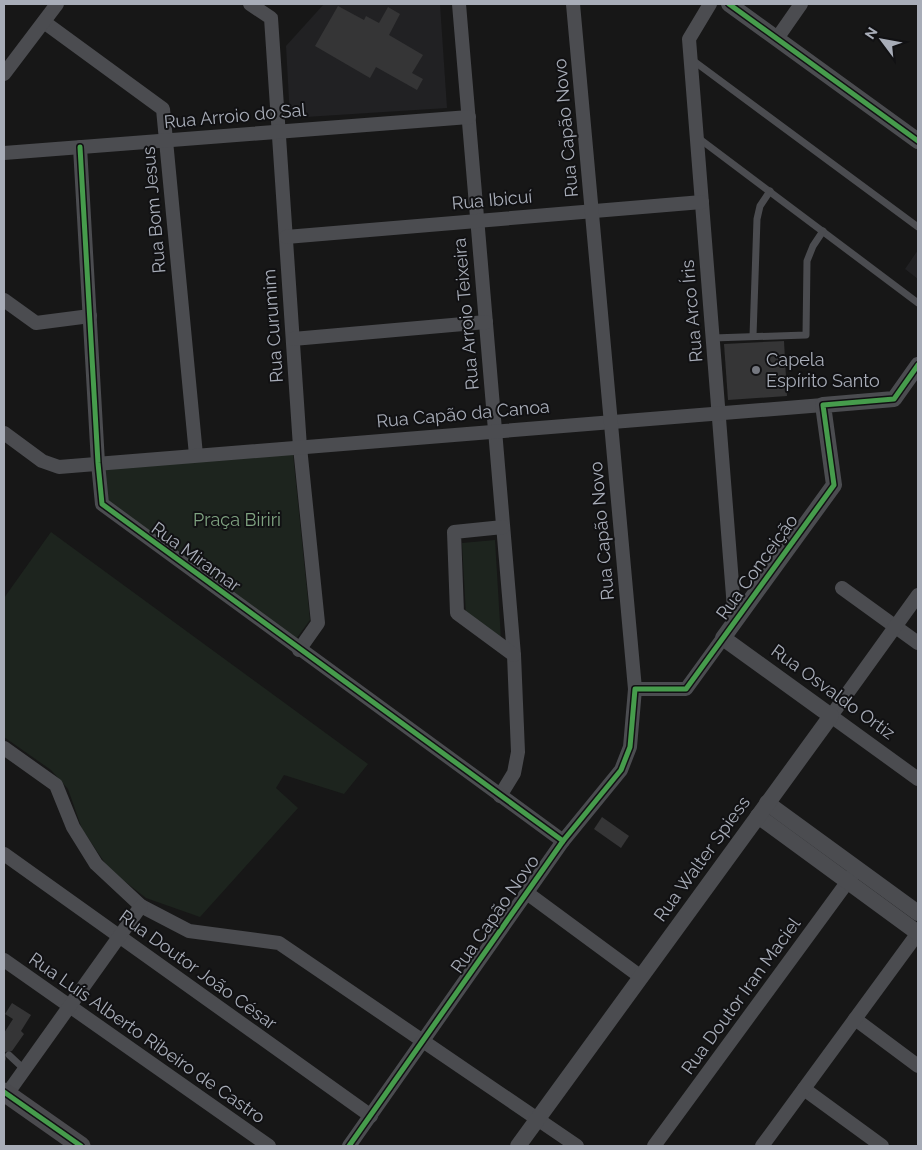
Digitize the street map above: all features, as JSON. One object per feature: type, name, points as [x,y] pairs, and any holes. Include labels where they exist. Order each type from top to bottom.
[{"type":"main road","points":[[6,1093],[82,1146]]},
{"type":"street","points":[[4,74],[57,4]]},
{"type":"street","name":"Rua Curumim","points":[[250,4],[271,18],[300,446],[318,623],[299,650]]},
{"type":"street","name":"Rua Arroio Teixeira","points":[[459,4],[514,655],[518,752],[514,773],[500,796]]},
{"type":"street","name":"Rua Capão Novo","points":[[349,1146],[563,841],[621,770],[630,746],[634,689],[573,4]]},
{"type":"street","name":"Rua Arco Íris","points":[[710,4],[689,38],[736,621]]},
{"type":"street","points":[[729,4],[778,37],[918,141]]},
{"type":"street","points":[[778,37],[801,4]]},
{"type":"street","name":"Rua Bom Jesus","points":[[44,22],[163,109],[196,455]]},
{"type":"street","name":"Rua Arroio do Sal","points":[[4,154],[469,117]]},
{"type":"street","name":"Rua Miramar","points":[[80,148],[102,504],[299,650],[563,841]]},
{"type":"street","name":"Rua Ibicuí","points":[[286,237],[477,219],[702,202]]},
{"type":"street","points":[[4,300],[36,323],[90,316]]},
{"type":"street","points":[[293,339],[486,322]]},
{"type":"street","name":"Rua Capão da Canoa","points":[[4,433],[42,461],[59,467],[894,399],[918,366]]},
{"type":"street","name":"Rua Conceição","points":[[634,689],[686,689],[834,486],[823,405]]},
{"type":"street","points":[[503,527],[454,532],[457,613],[514,655]]},
{"type":"street","points":[[842,588],[918,643]]},
{"type":"street","name":"Rua Walter Spiess","points":[[518,1146],[918,595]]},
{"type":"street","name":"Rua Osvaldo Ortiz","points":[[723,638],[918,779]]},
{"type":"street","points":[[4,748],[56,785],[73,827],[96,864],[141,906],[190,931],[278,944],[539,1118],[577,1146]]},
{"type":"street","points":[[762,1146],[918,933],[852,875],[763,810]]},
{"type":"street","name":"Rua Doutor João César","points":[[4,854],[371,1116]]},
{"type":"street","points":[[852,875],[918,913]]},
{"type":"street","name":"Rua Doutor Iran Maciel","points":[[654,1146],[852,875]]},
{"type":"street","points":[[527,893],[641,977]]},
{"type":"street","points":[[6,1093],[25,1070],[141,906]]},
{"type":"street","name":"Rua Luís Alberto Ribeiro de Castro","points":[[4,960],[269,1146]]},
{"type":"street","points":[[855,1019],[918,1066]]},
{"type":"street","points":[[804,1089],[882,1146]]},
{"type":"lane","points":[[691,59],[918,227]]},
{"type":"lane","points":[[697,137],[918,303]]},
{"type":"lane","points":[[753,336],[757,219],[760,206],[770,191]]},
{"type":"lane","points":[[713,338],[806,335],[807,261],[812,246],[823,231]]},
{"type":"lane","points":[[9,1056],[25,1070]]},
{"type":"shaded area","points":[[324,4],[440,4],[447,108],[290,118],[286,46]]},
{"type":"shaded area","points":[[918,250],[918,279],[905,269]]},
{"type":"green space","name":"Praça Biriri","points":[[293,454],[310,620],[296,639],[108,501],[105,469]]},
{"type":"green space","points":[[51,532],[368,764],[344,794],[284,775],[276,788],[298,808],[200,917],[146,898],[109,869],[82,829],[68,789],[51,770],[4,737],[4,598]]},
{"type":"green space","points":[[495,540],[501,640],[466,615],[462,543]]},
{"type":"building","points":[[338,6],[364,20],[366,16],[379,23],[388,7],[400,14],[389,35],[423,55],[412,73],[423,79],[417,90],[376,67],[370,78],[315,46]]},
{"type":"building","name":"Capela Espírito Santo","points":[[784,341],[787,396],[728,400],[724,344]]},
{"type":"building","points":[[602,817],[629,836],[621,848],[594,829]]},
{"type":"building","points":[[12,1003],[31,1015],[21,1031],[24,1034],[12,1051],[5,1052],[6,1059],[4,1063],[4,1033],[13,1019],[5,1014]]},
{"type":"cycle path","points":[[729,4],[918,141]]},
{"type":"cycle path","points":[[80,147],[102,504],[563,841]]},
{"type":"cycle path","points":[[349,1146],[563,841],[621,770],[630,747],[635,689],[686,689],[834,485],[823,405],[894,399],[918,365]]},
{"type":"cycle path","points":[[4,1092],[81,1146]]},
{"type":"place","name":"Capela Espírito Santo","points":[[756,370]]}]
